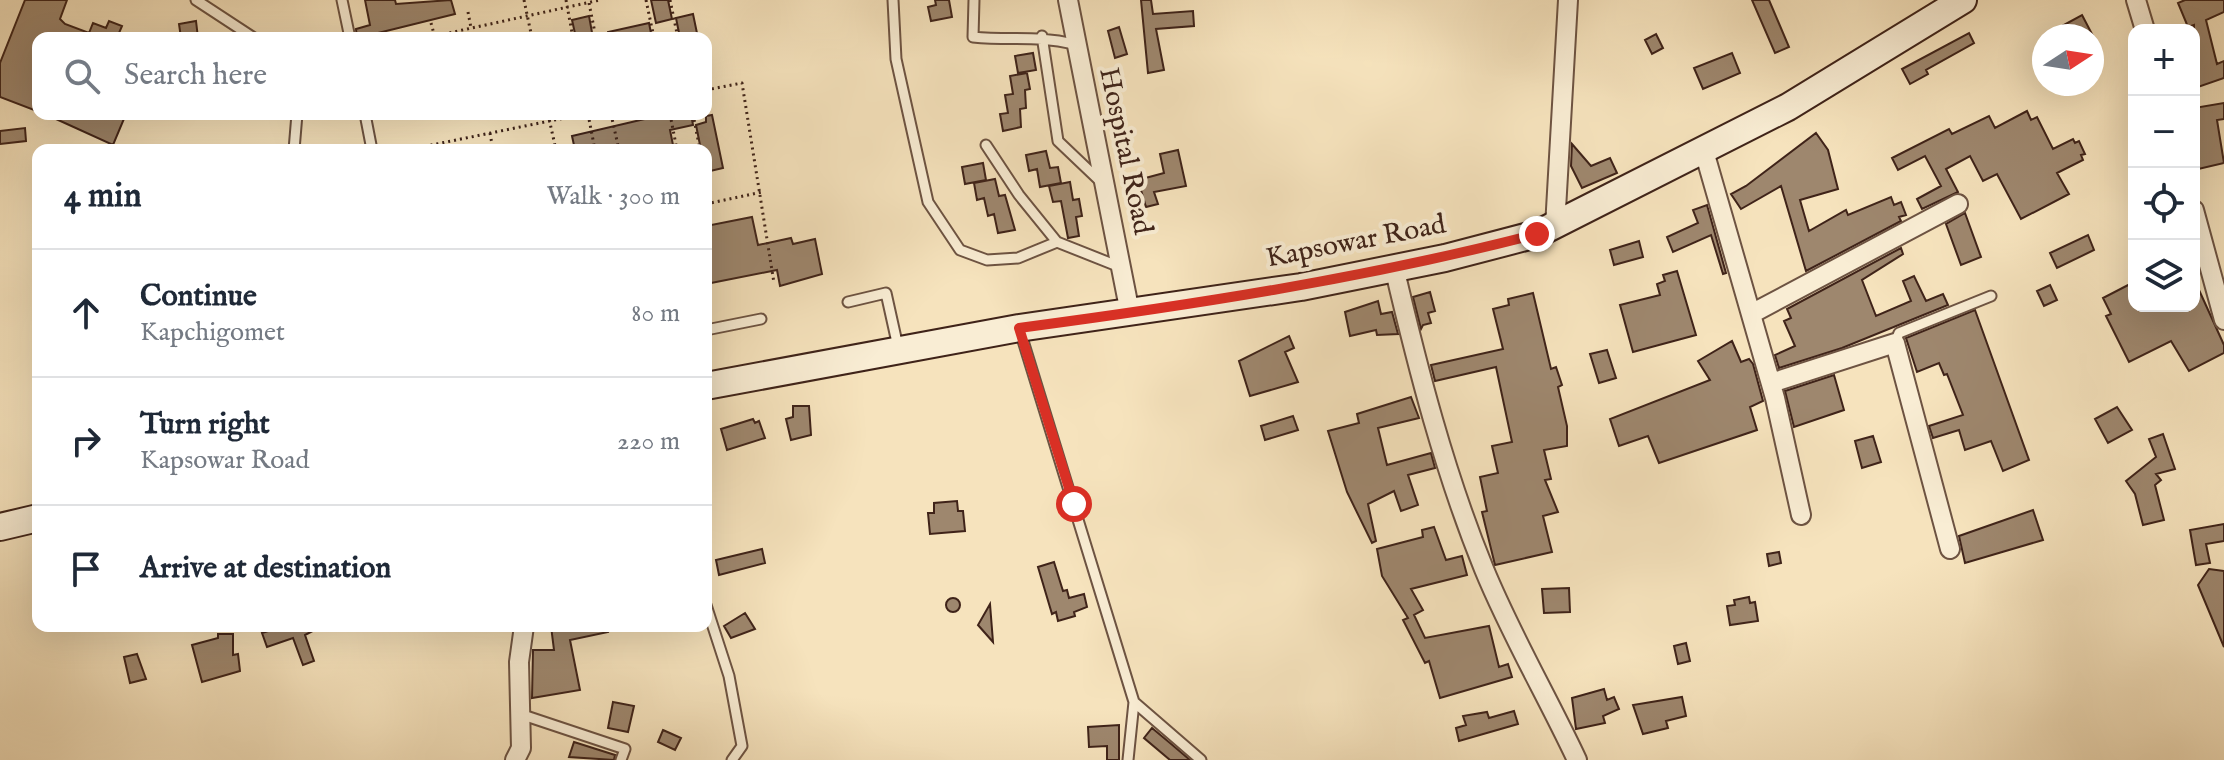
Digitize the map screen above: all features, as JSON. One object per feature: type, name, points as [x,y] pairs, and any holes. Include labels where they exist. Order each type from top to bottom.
[{"type":"main road","name":"Kapsowar Road","points":[[712,385],[1019,328],[1301,287],[1445,258],[1555,227],[1788,107],[1963,0]]},
{"type":"main road","points":[[0,527],[32,519]]},
{"type":"street","name":"Hospital Road","points":[[1068,0],[1074,44],[1130,313]]},
{"type":"street","points":[[1555,227],[1568,0]]},
{"type":"street","points":[[2136,0],[2143,24]]},
{"type":"street","points":[[1704,151],[1771,383],[1801,515]]},
{"type":"street","points":[[1751,314],[1958,204]]},
{"type":"street","points":[[2200,232],[2224,320]]},
{"type":"street","points":[[1394,267],[1425,397],[1483,566],[1521,653],[1577,760]]},
{"type":"street","points":[[1771,383],[1895,343],[1950,549]]},
{"type":"street","points":[[515,760],[521,748],[519,662],[523,632]]},
{"type":"lane","points":[[196,0],[245,32]]},
{"type":"lane","points":[[342,0],[349,32]]},
{"type":"lane","points":[[893,0],[899,73],[928,202],[960,250],[987,260],[1018,258],[1057,242]]},
{"type":"lane","points":[[974,0],[973,37],[1000,40],[1042,36],[1074,44]]},
{"type":"lane","points":[[1042,36],[1058,141],[1105,185]]},
{"type":"lane","points":[[294,144],[296,120]]},
{"type":"lane","points":[[366,120],[371,144]]},
{"type":"lane","points":[[986,145],[1019,195],[1057,242],[1120,267]]},
{"type":"lane","points":[[848,302],[886,293],[899,350]]},
{"type":"lane","points":[[1895,343],[1899,333],[1991,296]]},
{"type":"lane","points":[[712,329],[761,319]]},
{"type":"lane","points":[[1019,328],[1134,702],[1128,760]]},
{"type":"lane","points":[[712,624],[729,676],[742,746],[732,760]]},
{"type":"lane","points":[[1134,702],[1201,760]]},
{"type":"lane","points":[[520,714],[625,749],[621,760]]},
{"type":"path","points":[[524,0],[531,32]]},
{"type":"path","points":[[566,0],[572,32]]},
{"type":"path","points":[[455,32],[600,0]]},
{"type":"path","points":[[646,0],[653,32]]},
{"type":"path","points":[[670,0],[677,32]]},
{"type":"path","points":[[588,1],[595,32]]},
{"type":"path","points":[[468,12],[471,28]]},
{"type":"path","points":[[431,23],[433,32]]},
{"type":"path","points":[[712,89],[742,83],[762,192],[774,283]]},
{"type":"path","points":[[436,144],[555,120]]},
{"type":"path","points":[[588,120],[594,144]]},
{"type":"path","points":[[612,120],[618,144]]},
{"type":"path","points":[[671,120],[676,144]]},
{"type":"path","points":[[694,120],[699,144]]},
{"type":"path","points":[[550,121],[555,144]]},
{"type":"path","points":[[490,133],[492,144]]},
{"type":"path","points":[[712,202],[762,192]]},
{"type":"building","points":[[25,0],[67,0],[60,19],[86,32],[32,32],[32,109],[0,97],[0,63]]},
{"type":"building","points":[[365,0],[395,0],[396,4],[451,0],[455,14],[382,32],[356,32],[356,29],[370,25]]},
{"type":"building","points":[[651,0],[668,0],[672,19],[656,23]]},
{"type":"building","points":[[935,0],[949,0],[952,17],[931,21],[928,7],[936,5]]},
{"type":"building","points":[[1141,0],[1151,0],[1153,14],[1193,11],[1194,26],[1156,29],[1164,70],[1148,73]]},
{"type":"building","points":[[1752,0],[1769,0],[1789,47],[1775,53]]},
{"type":"building","points":[[2185,0],[2224,0],[2224,12],[2206,20],[2217,64],[2224,61],[2224,78],[2200,86],[2200,24],[2187,24],[2178,3]]},
{"type":"building","points":[[693,14],[697,32],[679,32],[676,18]]},
{"type":"building","points":[[2082,15],[2087,24],[2066,24]]},
{"type":"building","points":[[589,16],[592,32],[575,32],[572,20]]},
{"type":"building","points":[[109,21],[122,26],[119,32],[89,32],[93,23],[106,28]]},
{"type":"building","points":[[196,21],[197,32],[180,32],[179,24]]},
{"type":"building","points":[[649,23],[651,32],[608,32]]},
{"type":"building","points":[[1119,27],[1127,54],[1115,58],[1108,31]]},
{"type":"building","points":[[1969,33],[1974,43],[1926,70],[1928,74],[1910,84],[1902,69]]},
{"type":"building","points":[[1656,34],[1663,48],[1652,54],[1645,40]]},
{"type":"building","points":[[1033,53],[1036,70],[1018,73],[1015,56]]},
{"type":"building","points":[[1732,53],[1740,73],[1703,89],[1694,68]]},
{"type":"building","points":[[1027,73],[1030,89],[1025,90],[1026,108],[1020,109],[1021,127],[1003,131],[1000,114],[1008,113],[1005,95],[1013,94],[1010,76]]},
{"type":"building","points":[[2224,103],[2224,119],[2217,120],[2224,163],[2200,169],[2200,168],[2200,107]]},
{"type":"building","points":[[2027,111],[2031,120],[2037,117],[2053,149],[2073,139],[2075,143],[2079,141],[2085,154],[2081,155],[2083,160],[2057,173],[2069,194],[2021,219],[1997,174],[1983,181],[1970,156],[1946,169],[1958,192],[1922,209],[1917,199],[1941,186],[1925,156],[1898,170],[1892,158],[1949,129],[1952,134],[1989,116],[1995,128]]},
{"type":"building","points":[[712,115],[723,168],[712,171],[712,144],[700,144],[696,125],[712,120]]},
{"type":"building","points":[[58,120],[123,120],[111,144]]},
{"type":"building","points":[[640,120],[692,120],[693,125],[670,130],[673,144],[574,144],[572,136]]},
{"type":"building","points":[[25,128],[26,141],[0,144],[0,131]]},
{"type":"building","points":[[1816,133],[1828,150],[1838,189],[1800,200],[1809,231],[1846,210],[1848,215],[1891,197],[1894,205],[1901,202],[1906,215],[1899,217],[1901,221],[1806,271],[1781,186],[1741,209],[1731,194]]},
{"type":"building","points":[[1572,144],[1591,166],[1610,158],[1617,173],[1582,188],[1571,166]]},
{"type":"building","points":[[1178,150],[1186,186],[1154,192],[1158,204],[1146,207],[1138,180],[1164,173],[1160,154]]},
{"type":"building","points":[[1046,151],[1050,168],[1058,167],[1061,183],[1040,187],[1037,169],[1029,171],[1026,155]]},
{"type":"building","points":[[983,163],[986,180],[965,184],[962,167]]},
{"type":"building","points":[[995,179],[999,196],[1005,195],[1015,230],[998,233],[994,214],[988,216],[984,198],[977,200],[974,183]]},
{"type":"building","points":[[1070,182],[1073,200],[1079,199],[1082,216],[1076,217],[1079,236],[1068,238],[1061,201],[1053,202],[1049,186]]},
{"type":"building","points":[[1707,205],[1726,273],[1723,274],[1711,235],[1673,252],[1667,237],[1698,223],[1693,210]]},
{"type":"building","points":[[1965,213],[1981,257],[1961,265],[1946,224]]},
{"type":"building","points":[[752,217],[758,245],[791,238],[793,244],[815,239],[822,274],[780,286],[777,270],[712,283],[712,225]]},
{"type":"building","points":[[2088,235],[2094,250],[2057,268],[2050,253]]},
{"type":"building","points":[[1639,241],[1643,257],[1614,265],[1610,250]]},
{"type":"building","points":[[1901,248],[1903,254],[1862,280],[1876,316],[1911,301],[1903,281],[1914,276],[1926,301],[1943,294],[1948,305],[1842,348],[1779,368],[1775,355],[1795,346],[1784,321],[1791,318],[1787,309]]},
{"type":"building","points":[[1677,271],[1696,335],[1633,352],[1620,305],[1660,295],[1657,284],[1665,281],[1663,275]]},
{"type":"building","points":[[2050,285],[2057,300],[2044,306],[2037,291]]},
{"type":"building","points":[[2128,285],[2128,312],[2200,312],[2200,292],[2224,345],[2224,353],[2189,371],[2171,341],[2129,362],[2106,316],[2111,314],[2103,298]]},
{"type":"building","points":[[1430,292],[1435,311],[1428,313],[1431,323],[1423,325],[1421,329],[1413,297]]},
{"type":"building","points":[[1533,293],[1551,369],[1556,367],[1562,385],[1558,387],[1567,426],[1567,446],[1544,450],[1551,479],[1545,480],[1558,512],[1543,516],[1552,552],[1495,565],[1482,512],[1487,511],[1480,477],[1498,473],[1492,446],[1512,442],[1496,367],[1435,381],[1431,365],[1503,349],[1493,309],[1509,305],[1508,299]]},
{"type":"building","points":[[1378,301],[1381,314],[1392,312],[1398,334],[1377,335],[1376,330],[1350,336],[1345,312]]},
{"type":"building","points":[[1975,310],[2029,460],[2003,471],[1991,441],[1965,450],[1959,430],[1933,438],[1929,426],[1963,415],[1947,374],[1944,375],[1939,363],[1917,372],[1906,338]]},
{"type":"building","points":[[1289,336],[1294,348],[1285,352],[1298,382],[1250,396],[1239,361]]},
{"type":"building","points":[[1732,341],[1741,362],[1749,359],[1753,364],[1763,401],[1750,407],[1757,430],[1659,463],[1648,436],[1619,446],[1610,419],[1710,380],[1698,361]]},
{"type":"building","points":[[1607,350],[1616,378],[1599,383],[1590,354]]},
{"type":"building","points":[[1834,375],[1844,410],[1794,427],[1785,391]]},
{"type":"building","points":[[1411,397],[1419,418],[1378,428],[1387,465],[1431,453],[1435,468],[1408,475],[1418,505],[1401,511],[1394,491],[1368,504],[1376,541],[1372,543],[1347,492],[1328,431],[1359,423],[1357,414]]},
{"type":"building","points":[[793,406],[809,406],[811,435],[791,440],[786,419],[793,417]]},
{"type":"building","points":[[2117,407],[2132,430],[2108,443],[2095,419]]},
{"type":"building","points":[[1293,416],[1298,430],[1265,440],[1261,426]]},
{"type":"building","points":[[753,419],[755,423],[759,421],[765,438],[727,450],[721,429]]},
{"type":"building","points":[[2163,434],[2175,469],[2156,474],[2161,480],[2155,485],[2164,520],[2143,525],[2135,494],[2126,481],[2156,457],[2149,439]]},
{"type":"building","points":[[1873,436],[1881,462],[1862,468],[1855,441]]},
{"type":"building","points":[[957,501],[958,511],[963,511],[965,531],[930,534],[928,513],[934,513],[934,503]]},
{"type":"building","points":[[2033,510],[2043,540],[1965,563],[1959,536]]},
{"type":"building","points":[[2224,524],[2224,541],[2206,544],[2210,563],[2196,565],[2190,530]]},
{"type":"building","points":[[1434,527],[1446,560],[1462,556],[1467,575],[1411,589],[1423,610],[1414,615],[1425,638],[1489,626],[1499,667],[1508,664],[1512,677],[1440,698],[1429,661],[1425,663],[1403,620],[1408,618],[1382,576],[1377,549],[1423,537],[1422,530]]},
{"type":"building","points":[[762,549],[765,563],[719,575],[716,560]]},
{"type":"building","points":[[1779,552],[1781,563],[1769,566],[1767,554]]},
{"type":"building","points":[[1054,562],[1063,591],[1067,590],[1069,598],[1084,594],[1087,607],[1074,612],[1075,616],[1058,621],[1056,612],[1052,614],[1038,567]]},
{"type":"building","points":[[2209,569],[2224,571],[2224,647],[2198,585]]},
{"type":"building","points":[[1569,588],[1570,612],[1544,613],[1542,589]]},
{"type":"building","points":[[1749,597],[1750,603],[1755,602],[1758,621],[1730,625],[1727,606],[1735,605],[1734,600]]},
{"type":"building","points":[[953,598],[960,605],[953,612],[946,605]]},
{"type":"building","points":[[990,604],[993,642],[978,625]]},
{"type":"building","points":[[745,613],[755,629],[731,638],[724,626]]},
{"type":"building","points":[[311,632],[305,635],[314,661],[303,665],[293,638],[267,647],[262,633]]},
{"type":"building","points":[[552,632],[608,632],[570,640],[580,690],[532,698],[533,650],[554,650]]},
{"type":"building","points":[[218,634],[233,634],[233,655],[238,654],[240,671],[202,682],[192,645],[218,638]]},
{"type":"building","points":[[1686,643],[1690,661],[1678,664],[1674,646]]},
{"type":"building","points":[[137,654],[146,679],[130,683],[124,657]]},
{"type":"building","points":[[1604,689],[1607,700],[1614,697],[1619,709],[1603,716],[1605,723],[1576,729],[1572,698]]},
{"type":"building","points":[[1682,697],[1686,716],[1666,721],[1668,728],[1643,734],[1633,705]]},
{"type":"building","points":[[613,702],[634,706],[628,732],[608,728]]},
{"type":"building","points":[[1514,711],[1518,724],[1459,741],[1456,728],[1466,725],[1463,716],[1487,712],[1489,718]]},
{"type":"building","points":[[1119,725],[1119,760],[1107,760],[1107,746],[1089,747],[1088,727]]},
{"type":"building","points":[[1152,728],[1190,760],[1170,760],[1144,738]]},
{"type":"building","points":[[663,730],[681,738],[675,750],[658,742]]},
{"type":"building","points":[[574,742],[615,755],[614,760],[569,757]]},
{"type":"route","points":[[1074,504],[1019,328],[1301,287],[1445,258],[1537,234]]}]
